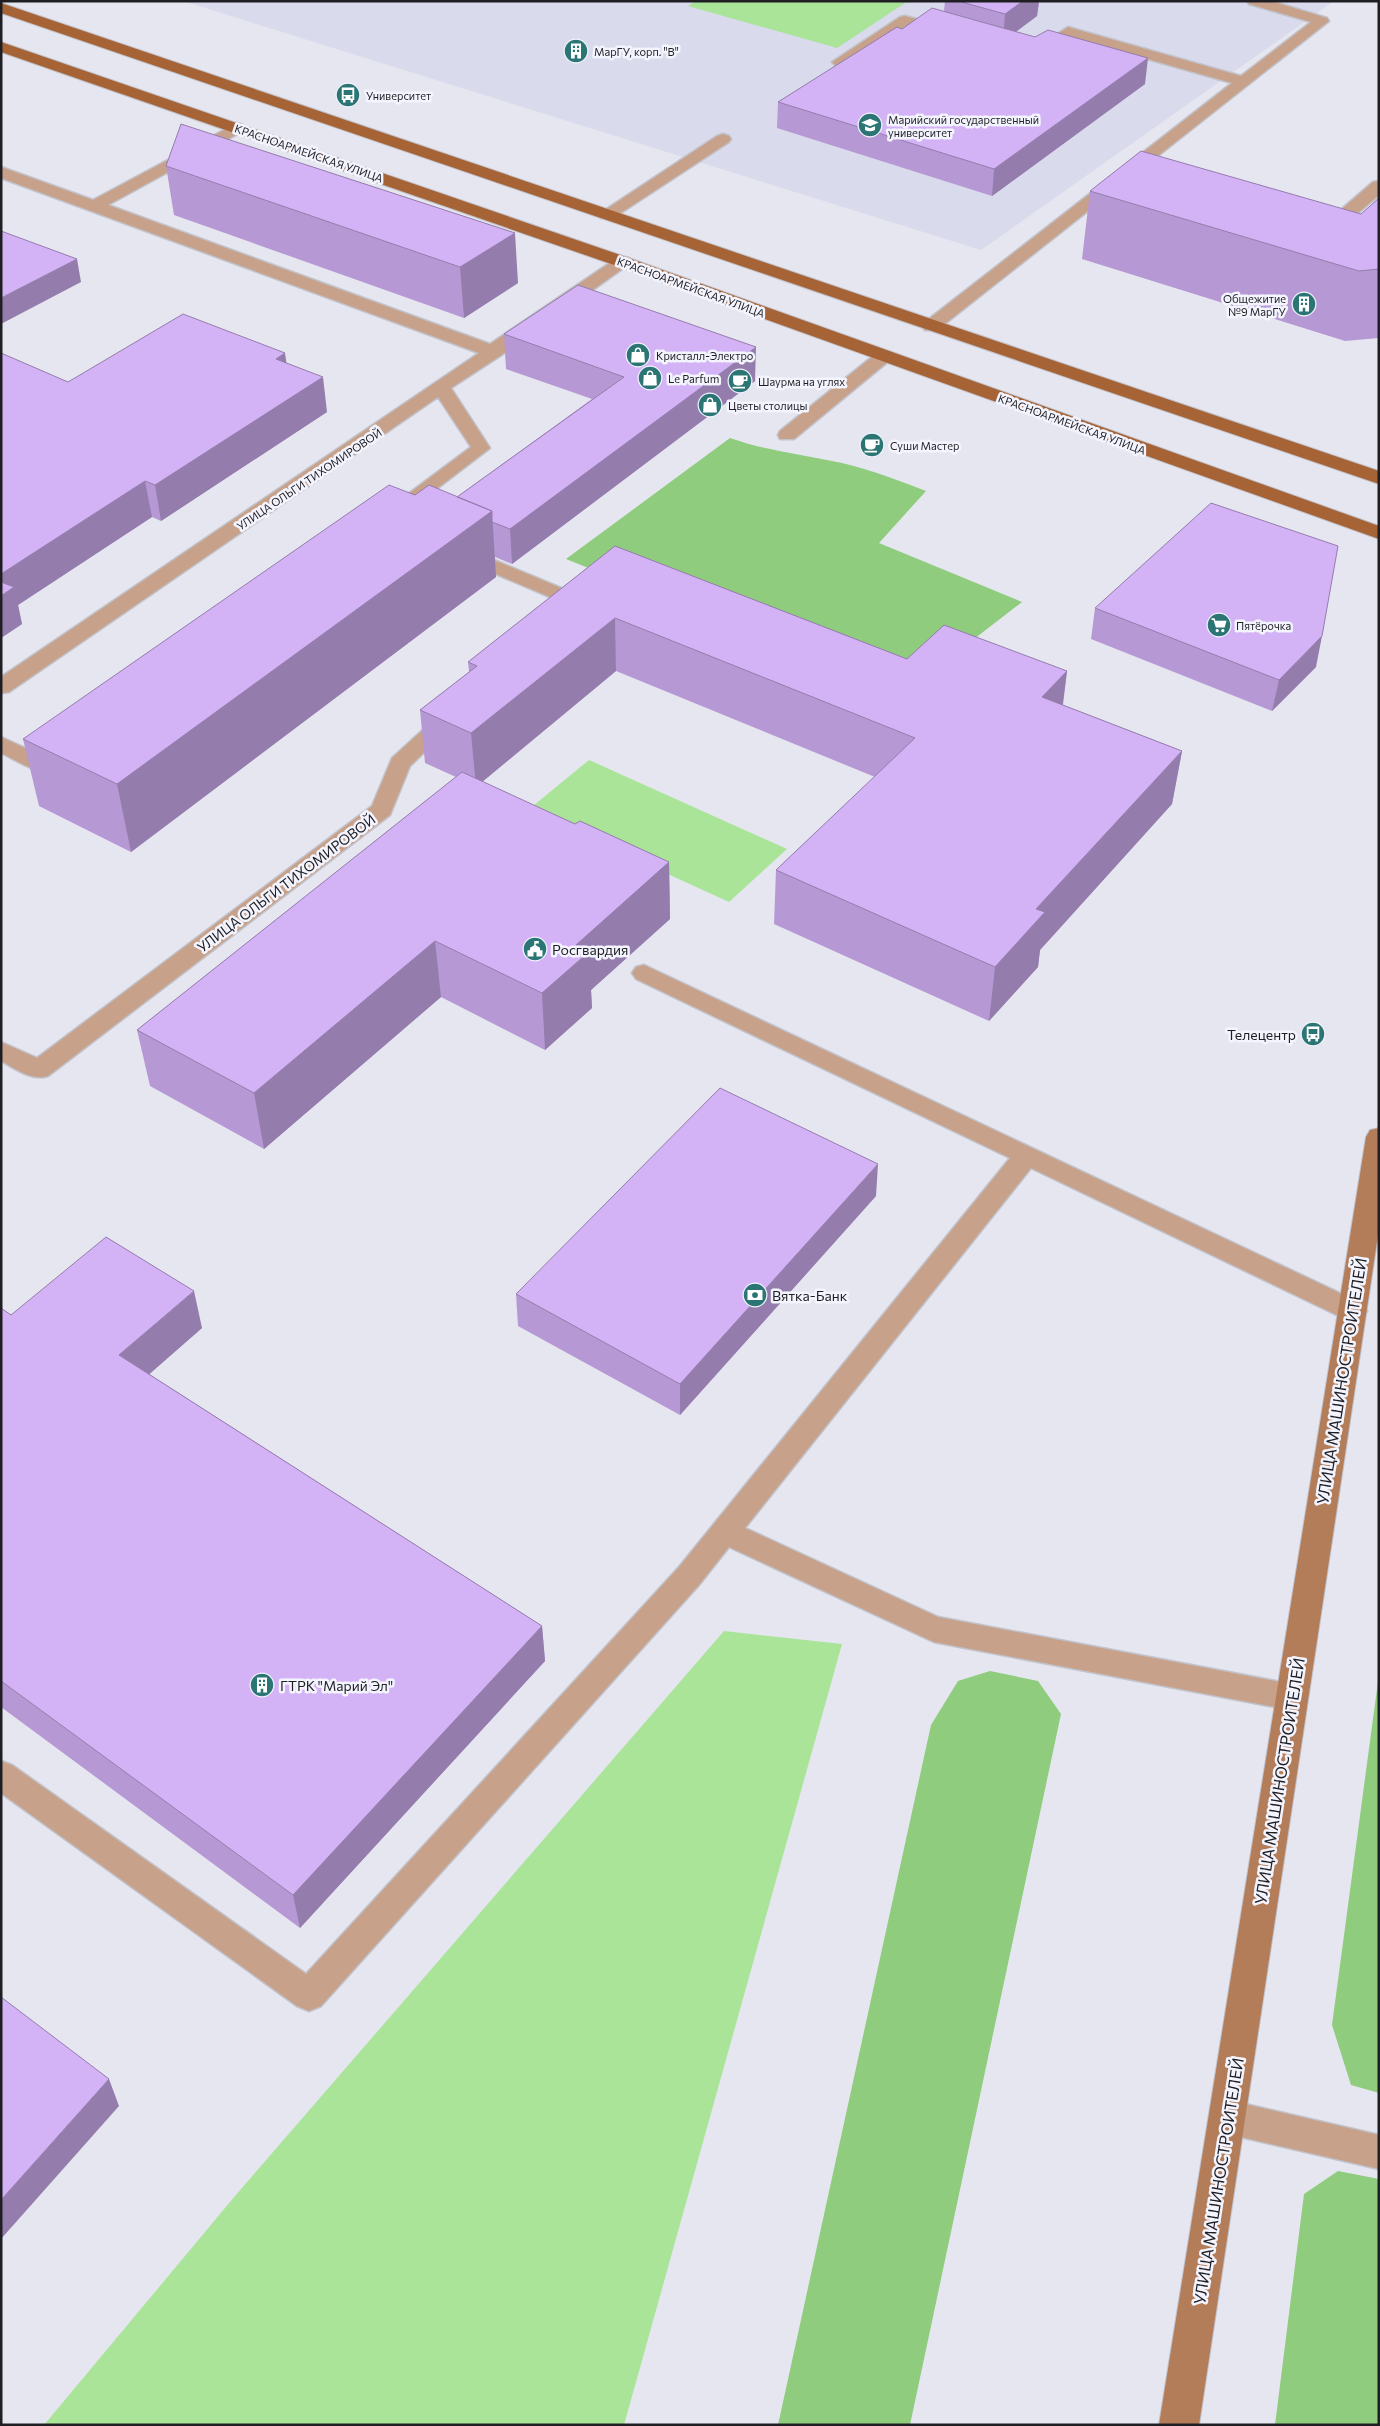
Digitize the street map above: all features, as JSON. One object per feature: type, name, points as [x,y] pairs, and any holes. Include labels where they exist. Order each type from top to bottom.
[{"type":"main road","points":[[1,8],[1379,478]]},
{"type":"main road","name":"КРАСНОАРМЕЙСКАЯ УЛИЦА","points":[[1,47],[623,262],[1379,533]]},
{"type":"main road","name":"УЛИЦА МАШИНОСТРОИТЕЛЕЙ","points":[[1179,2425],[1379,1137]]},
{"type":"lane","points":[[931,326],[1322,21],[1254,1]]},
{"type":"lane","points":[[840,62],[905,20],[960,35]]},
{"type":"lane","points":[[1024,53],[1033,56],[1068,32],[1244,82]]},
{"type":"lane","points":[[94,206],[237,128]]},
{"type":"lane","points":[[607,214],[723,139]]},
{"type":"lane","points":[[1,172],[494,352]]},
{"type":"lane","points":[[1120,178],[1140,184]]},
{"type":"lane","points":[[1302,233],[1324,232],[1379,186]]},
{"type":"lane","name":"УЛИЦА ОЛЬГИ ТИХОМИРОВОЙ","points":[[1,687],[442,388],[623,262]]},
{"type":"lane","points":[[787,434],[884,356]]},
{"type":"lane","points":[[402,526],[384,519],[481,448],[442,388]]},
{"type":"lane","points":[[446,545],[578,602],[556,622]]},
{"type":"lane","name":"УЛИЦА ОЛЬГИ ТИХОМИРОВОЙ","points":[[1,1050],[39,1070],[382,810],[400,762],[467,702]]},
{"type":"lane","points":[[1,744],[49,767],[73,749]]},
{"type":"lane","points":[[644,973],[1353,1310]]},
{"type":"lane","points":[[1,1775],[309,1995],[689,1576],[1027,1155]]},
{"type":"lane","points":[[725,1532],[934,1629],[1291,1697]]},
{"type":"lane","points":[[1228,2117],[1379,2152]]},
{"type":"shaded area","name":"Марийский государственный университет","points":[[183,1],[1334,1],[981,250]]},
{"type":"green space","points":[[696,1],[925,1],[905,3],[837,48],[688,6]]},
{"type":"green space","points":[[730,438],[772,450],[842,463],[926,491],[879,543],[1022,602],[903,694],[566,559]]},
{"type":"green space","points":[[589,760],[787,849],[729,902],[528,810]]},
{"type":"green space","points":[[724,1631],[842,1644],[624,2425],[44,2425],[235,2196]]},
{"type":"green space","points":[[990,1671],[1038,1681],[1061,1714],[910,2425],[778,2425],[931,1725],[958,1681]]},
{"type":"green space","points":[[1379,1674],[1379,2093],[1351,2085],[1332,2025]]},
{"type":"green space","points":[[1338,2171],[1379,2179],[1379,2425],[1275,2425],[1304,2194]]},
{"type":"building","points":[[958,1],[1023,1],[1005,14]]},
{"type":"building","points":[[932,8],[1035,37],[1048,30],[1148,58],[994,169],[778,102],[897,27],[902,29]]},
{"type":"building","points":[[181,124],[515,233],[460,267],[166,166]]},
{"type":"building","points":[[1141,151],[1361,214],[1379,198],[1379,269],[1359,271],[1090,191]]},
{"type":"building","points":[[1,231],[77,259],[1,298]]},
{"type":"building","points":[[578,285],[756,347],[510,529],[492,522],[492,511],[457,497],[624,377],[504,334]]},
{"type":"building","points":[[183,314],[285,353],[276,359],[323,377],[155,485],[145,481],[1,574],[1,353],[68,382]]},
{"type":"building","points":[[389,485],[415,495],[429,485],[492,511],[117,784],[23,739]]},
{"type":"building","points":[[1211,503],[1338,546],[1322,636],[1279,680],[1095,608]]},
{"type":"building","points":[[615,546],[907,659],[944,625],[1067,671],[1042,697],[1182,751],[1036,909],[1045,912],[995,967],[776,870],[915,738],[615,618],[471,733],[420,710],[477,666],[468,662]]},
{"type":"building","points":[[1,582],[14,587],[1,596]]},
{"type":"building","points":[[462,772],[575,824],[580,821],[669,862],[576,945],[590,951],[542,993],[435,941],[254,1093],[137,1030]]},
{"type":"building","points":[[720,1088],[878,1164],[680,1384],[516,1294]]},
{"type":"building","name":"ГТРК \"Марий Эл\"","points":[[106,1237],[194,1291],[119,1355],[542,1626],[293,1895],[1,1681],[1,1308],[11,1315]]},
{"type":"building","points":[[1,1997],[109,2079],[1,2200]]},
{"type":"place","name":"МарГУ, корп. \"В\"","points":[[576,51]]},
{"type":"place","name":"Университет","points":[[348,95]]},
{"type":"place","name":"Марийский государственный университет","points":[[870,125]]},
{"type":"place","name":"Общежитие №9 МарГУ","points":[[1304,304]]},
{"type":"place","name":"Кристалл-Электро","points":[[638,355]]},
{"type":"place","name":"Le Parfum","points":[[650,378]]},
{"type":"place","name":"Шаурма на углях","points":[[740,381]]},
{"type":"place","name":"Цветы столицы","points":[[710,405]]},
{"type":"place","name":"Суши Мастер","points":[[872,445]]},
{"type":"place","name":"Пятёрочка","points":[[1219,625]]},
{"type":"place","name":"Росгвардия","points":[[535,949]]},
{"type":"place","name":"Телецентр","points":[[1313,1034]]},
{"type":"place","name":"Вятка-Банк","points":[[755,1295]]},
{"type":"place","name":"ГТРК \"Марий Эл\"","points":[[262,1685]]}]
